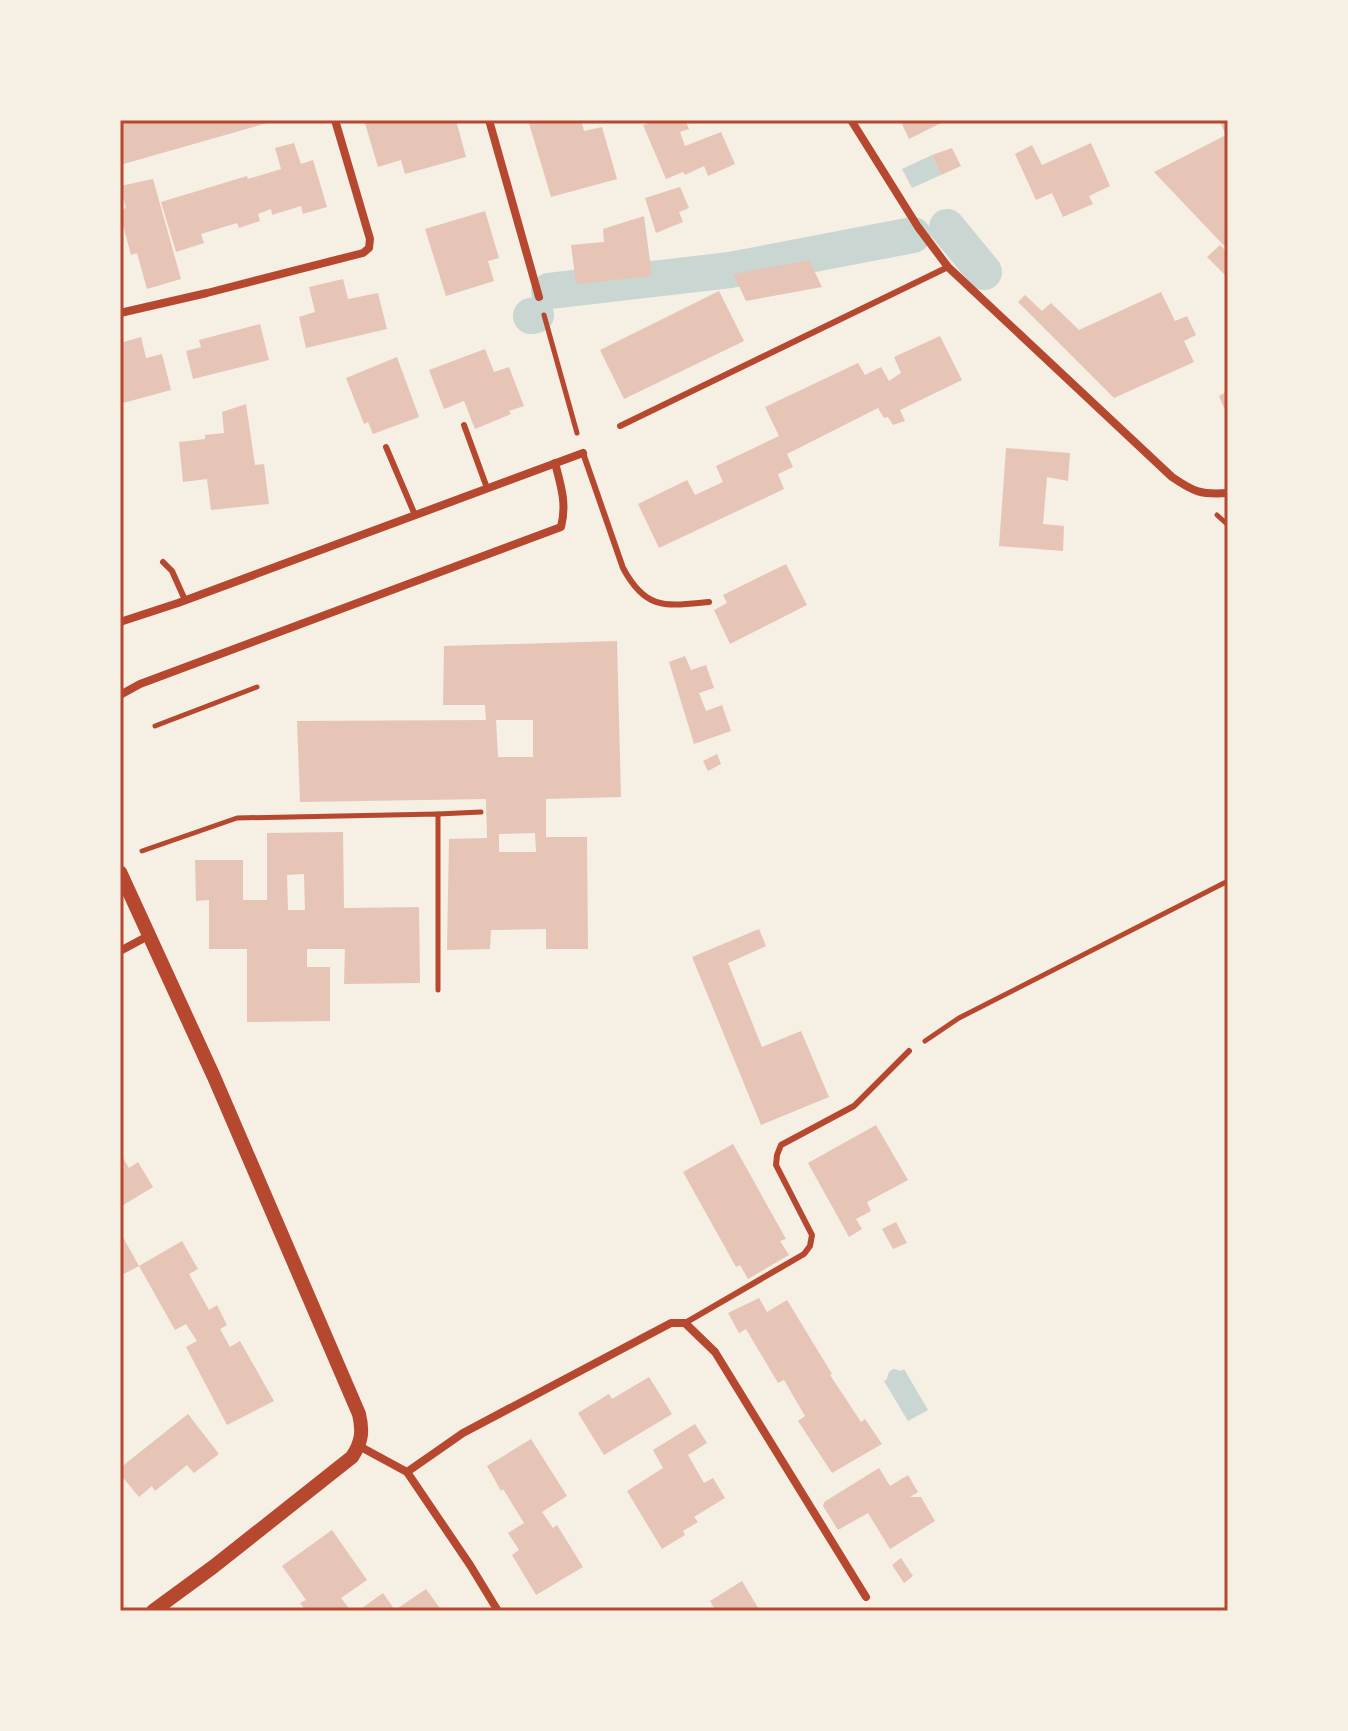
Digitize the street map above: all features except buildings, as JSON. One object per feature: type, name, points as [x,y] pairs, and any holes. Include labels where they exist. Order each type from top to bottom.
[{"type":"street","points":[[120,313],[363,253],[369,248],[370,239],[335,120]]},
{"type":"street","points":[[489,120],[539,297]]},
{"type":"street","points":[[851,120],[918,227],[948,267],[1172,477],[1190,489],[1208,494],[1228,493]]},
{"type":"street","points":[[120,622],[182,602],[583,453]]},
{"type":"street","points":[[120,695],[140,684],[561,527],[565,513],[564,496],[555,463]]},
{"type":"street","points":[[120,872],[214,1077],[359,1414],[363,1430],[352,1457],[153,1611]]},
{"type":"street","points":[[120,951],[148,936]]},
{"type":"street","points":[[407,1472],[463,1433],[671,1323],[685,1323],[715,1352],[866,1597]]},
{"type":"street","points":[[359,1446],[407,1472],[498,1611]]},
{"type":"lane","points":[[620,426],[948,267]]},
{"type":"lane","points":[[464,425],[487,488]]},
{"type":"lane","points":[[386,447],[415,515]]},
{"type":"lane","points":[[583,453],[623,568],[632,585],[649,599],[664,605],[709,602]]},
{"type":"lane","points":[[163,562],[172,571],[182,602]]},
{"type":"lane","points":[[685,1323],[804,1254],[810,1246],[812,1235],[776,1165],[781,1145],[854,1106],[909,1051]]},
{"type":"path","points":[[539,297],[583,453]]},
{"type":"path","points":[[155,726],[257,687]]},
{"type":"path","points":[[142,851],[237,818],[481,812]]},
{"type":"path","points":[[438,814],[438,990]]},
{"type":"path","points":[[909,1051],[959,1018],[1228,881]]},
{"type":"shaded area","points":[[932,155],[941,175],[912,188],[902,169]]},
{"type":"shaded area","points":[[894,1369],[904,1369],[928,1410],[908,1421],[884,1381]]},
{"type":"waterway","points":[[947,227],[984,272]]},
{"type":"waterway","points":[[549,291],[730,270],[913,235]]},
{"type":"waterway","points":[[531,316],[536,315]]}]
